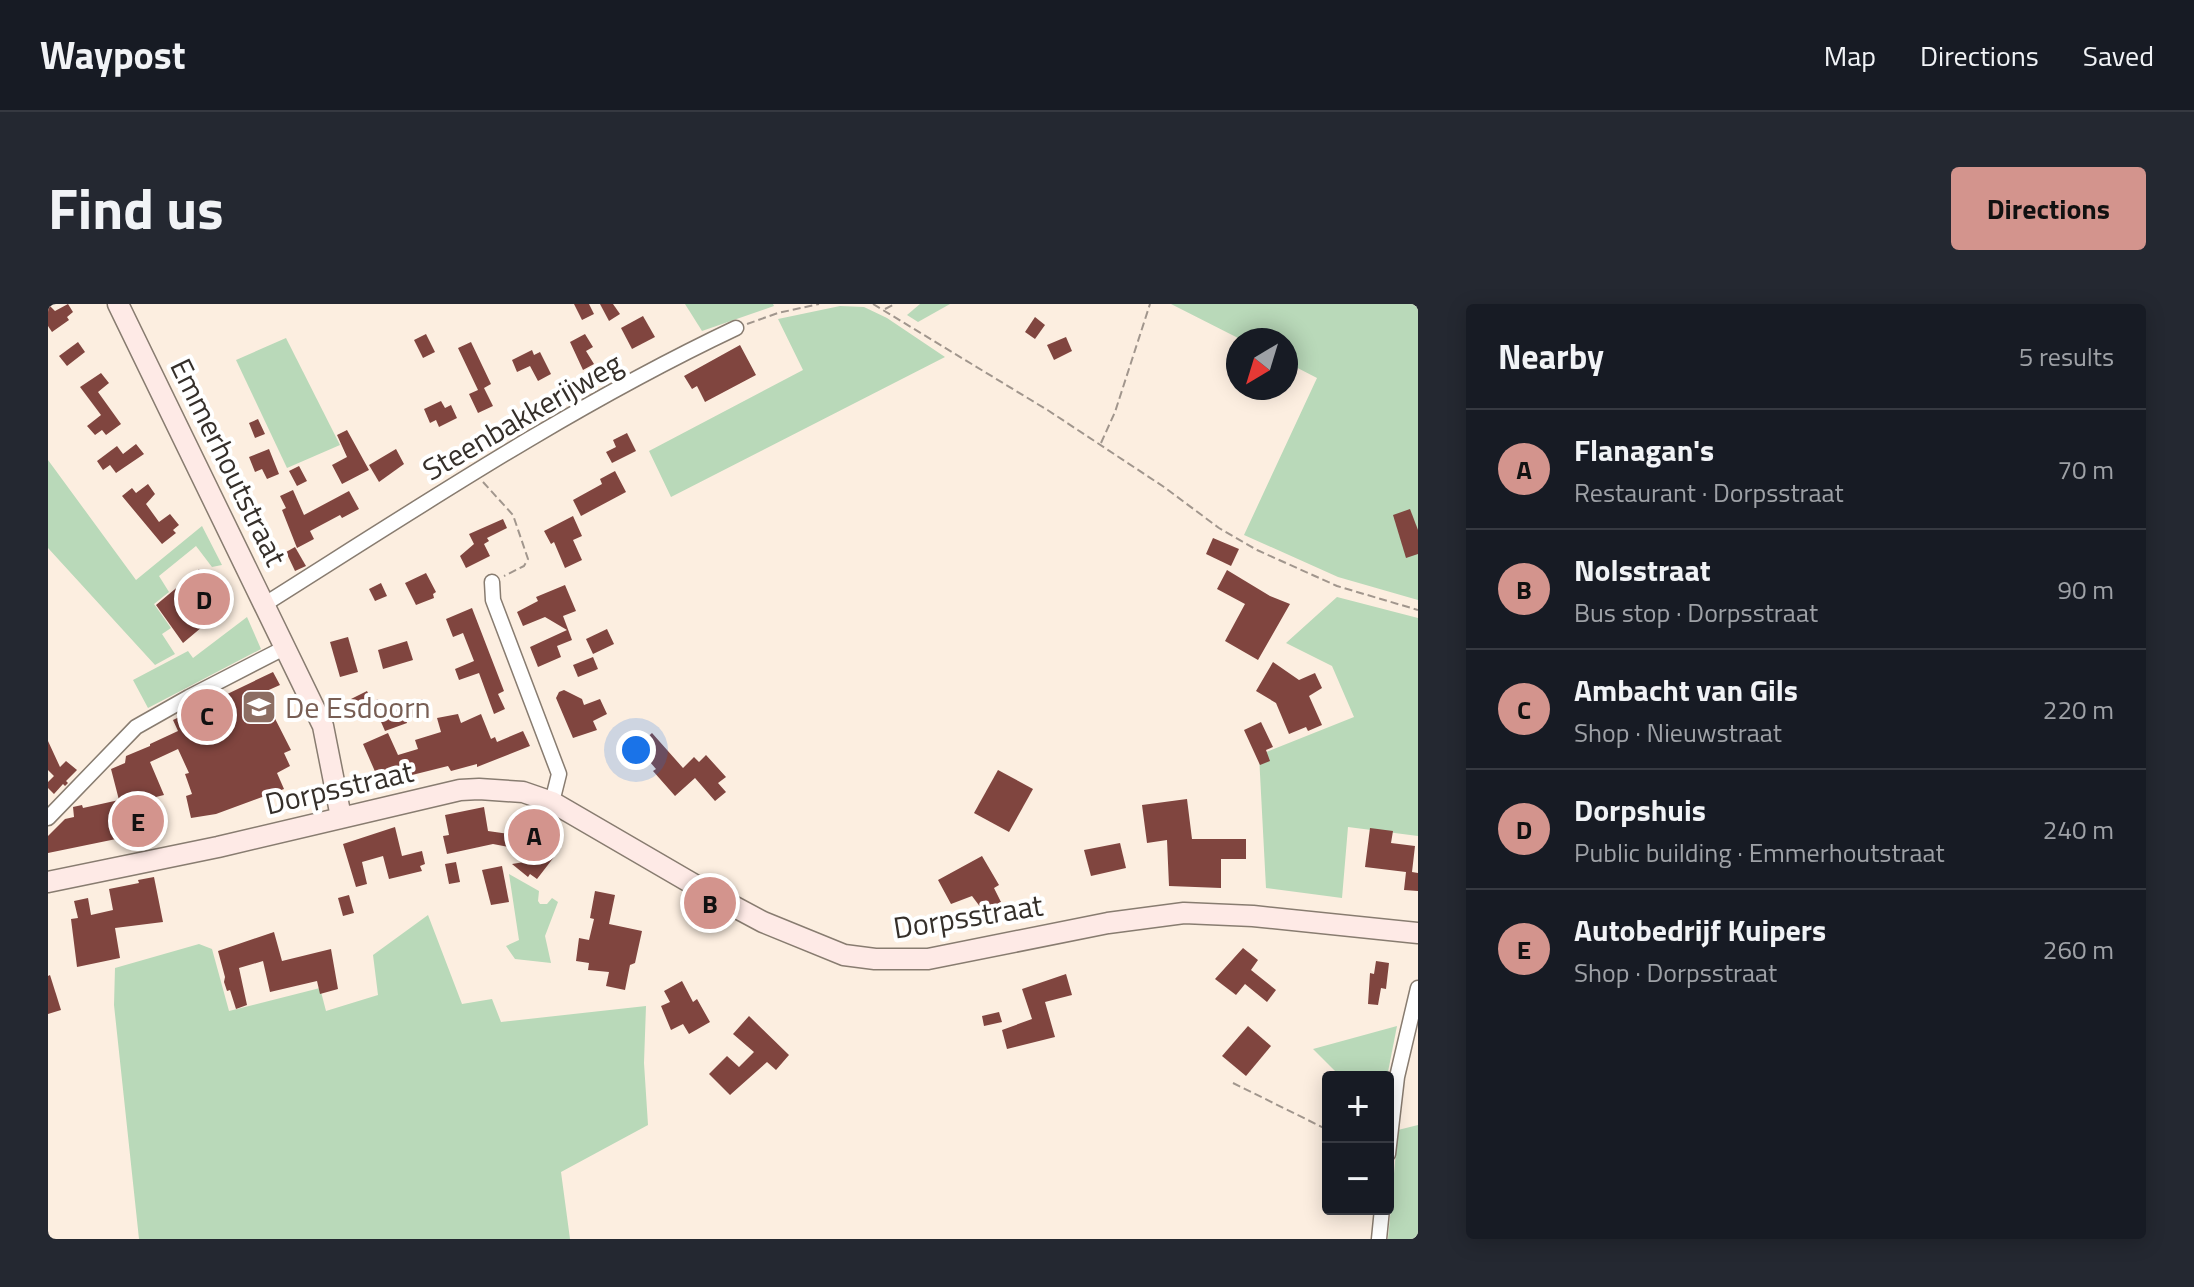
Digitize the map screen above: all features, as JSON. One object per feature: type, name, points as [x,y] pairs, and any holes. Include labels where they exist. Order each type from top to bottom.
[{"type":"main road","name":"Emmerhoutstraat","points":[[118,304],[323,726],[341,817]]},
{"type":"main road","name":"Dorpsstraat","points":[[48,882],[218,847],[460,790],[479,789],[523,792],[552,802],[751,916],[844,955],[875,959],[928,959],[1108,923],[1184,913],[1253,916],[1418,933]]},
{"type":"street","name":"Steenbakkerijweg","points":[[265,604],[475,471],[659,366],[736,328]]},
{"type":"street","points":[[492,582],[493,600],[559,774],[552,802]]},
{"type":"street","points":[[48,818],[136,727],[286,647]]},
{"type":"street","points":[[1389,1143],[1397,1077],[1418,988]]},
{"type":"street","points":[[1379,1239],[1381,1215]]},
{"type":"path","points":[[736,328],[778,313],[819,304]]},
{"type":"path","points":[[873,304],[1101,444],[1219,528],[1257,550],[1337,586],[1418,610]]},
{"type":"path","points":[[884,310],[895,304]]},
{"type":"path","points":[[1101,444],[1115,412],[1150,304]]},
{"type":"path","points":[[475,471],[513,515],[528,559],[524,566],[492,582]]},
{"type":"path","points":[[1233,1083],[1322,1127]]},
{"type":"green space","points":[[685,304],[773,304],[774,306],[702,331]]},
{"type":"green space","points":[[920,304],[950,304],[918,322],[907,315]]},
{"type":"green space","points":[[1171,304],[1418,304],[1418,600],[1338,577],[1244,535],[1317,378],[1298,368],[1298,328],[1226,328],[1226,332]]},
{"type":"green space","points":[[840,306],[864,307],[887,318],[945,357],[671,497],[649,451],[803,370],[778,319]]},
{"type":"green space","points":[[286,338],[340,445],[287,468],[236,360]]},
{"type":"green space","points":[[48,460],[136,580],[202,526],[222,565],[212,567],[196,546],[159,576],[169,592],[154,604],[171,628],[162,634],[175,654],[155,665],[48,548]]},
{"type":"green space","points":[[1337,597],[1418,618],[1418,836],[1348,827],[1342,898],[1266,888],[1259,755],[1354,717],[1332,666],[1286,643]]},
{"type":"green space","points":[[247,617],[261,649],[148,708],[133,680],[188,651],[193,658]]},
{"type":"green space","points":[[509,874],[539,891],[540,904],[547,904],[552,898],[558,902],[545,936],[551,963],[515,959],[506,946],[519,940]]},
{"type":"green space","points":[[428,915],[462,1004],[492,999],[501,1022],[646,1006],[644,1063],[648,1125],[561,1172],[570,1239],[139,1239],[114,1005],[115,968],[199,944],[212,949],[229,1011],[320,988],[326,1011],[378,995],[373,955]]},
{"type":"green space","points":[[1397,1026],[1388,1071],[1335,1071],[1313,1049]]},
{"type":"green space","points":[[1418,1125],[1418,1239],[1388,1239],[1390,1215],[1394,1215],[1398,1130]]},
{"type":"building","points":[[48,304],[55,311],[68,304],[73,312],[67,317],[69,320],[52,332],[48,326]]},
{"type":"building","points":[[574,304],[589,304],[594,314],[582,320]]},
{"type":"building","points":[[600,304],[613,304],[620,314],[609,321]]},
{"type":"building","points":[[643,316],[655,337],[632,349],[621,328]]},
{"type":"building","points":[[1035,317],[1045,325],[1035,339],[1025,332]]},
{"type":"building","points":[[426,334],[435,352],[423,358],[414,340]]},
{"type":"building","points":[[585,334],[593,347],[586,351],[594,364],[583,370],[570,342]]},
{"type":"building","points":[[1066,337],[1072,351],[1054,360],[1047,345]]},
{"type":"building","points":[[78,342],[85,352],[67,366],[59,356]]},
{"type":"building","points":[[471,342],[491,384],[484,388],[493,406],[478,413],[469,394],[478,390],[458,348]]},
{"type":"building","points":[[740,345],[756,375],[705,402],[697,386],[692,389],[684,376]]},
{"type":"building","points":[[532,350],[534,355],[540,352],[551,374],[538,381],[530,366],[517,372],[512,360]]},
{"type":"building","points":[[101,373],[109,383],[98,392],[121,424],[106,435],[102,430],[95,435],[87,426],[101,415],[80,387]]},
{"type":"building","points":[[441,401],[445,408],[451,405],[457,418],[439,427],[436,420],[430,423],[424,409]]},
{"type":"building","points":[[258,419],[265,434],[255,438],[249,423]]},
{"type":"building","points":[[347,430],[369,470],[342,484],[332,465],[347,457],[337,435]]},
{"type":"building","points":[[627,433],[636,451],[612,463],[606,452],[616,447],[613,440]]},
{"type":"building","points":[[136,444],[144,454],[116,473],[110,465],[103,470],[97,461],[117,446],[123,454]]},
{"type":"building","points":[[269,449],[279,474],[267,479],[262,469],[255,472],[249,457]]},
{"type":"building","points":[[396,449],[404,464],[379,482],[369,465]]},
{"type":"building","points":[[299,466],[307,481],[297,486],[289,471]]},
{"type":"building","points":[[615,471],[626,492],[581,516],[573,500],[602,484],[600,479]]},
{"type":"building","points":[[148,484],[155,494],[146,504],[159,522],[170,514],[179,525],[173,530],[176,533],[162,544],[122,496],[132,488],[136,493]]},
{"type":"building","points":[[293,490],[304,515],[349,491],[359,509],[310,531],[314,539],[297,548],[282,510],[286,508],[280,496]]},
{"type":"building","points":[[1410,509],[1418,530],[1418,554],[1406,558],[1393,515]]},
{"type":"building","points":[[573,516],[582,536],[573,540],[582,560],[565,568],[554,542],[551,544],[544,531]]},
{"type":"building","points":[[503,519],[507,528],[487,538],[489,541],[484,544],[490,556],[466,568],[460,556],[474,544],[469,534]]},
{"type":"building","points":[[1213,538],[1239,549],[1231,566],[1206,554]]},
{"type":"building","points":[[295,547],[306,566],[295,571],[286,552]]},
{"type":"building","points":[[199,569],[208,582],[211,579],[227,606],[183,643],[156,605]]},
{"type":"building","points":[[1227,570],[1270,596],[1290,604],[1258,660],[1225,641],[1245,604],[1217,589]]},
{"type":"building","points":[[426,573],[436,592],[434,598],[416,605],[405,583]]},
{"type":"building","points":[[381,583],[387,596],[375,601],[369,589]]},
{"type":"building","points":[[565,585],[576,611],[563,616],[572,640],[557,646],[561,657],[538,667],[530,647],[567,630],[545,617],[523,626],[517,612],[538,601],[536,597]]},
{"type":"building","points":[[472,608],[504,691],[498,694],[505,709],[494,714],[479,673],[459,680],[455,669],[474,661],[463,633],[453,637],[446,619]]},
{"type":"building","points":[[607,629],[614,644],[593,654],[586,639]]},
{"type":"building","points":[[348,637],[358,672],[340,677],[330,642]]},
{"type":"building","points":[[407,641],[413,660],[383,669],[378,650]]},
{"type":"building","points":[[593,657],[598,669],[578,677],[573,665]]},
{"type":"building","points":[[1273,662],[1299,680],[1315,673],[1322,688],[1309,696],[1322,725],[1289,734],[1276,703],[1256,691]]},
{"type":"building","points":[[273,672],[280,685],[262,693],[291,750],[284,753],[290,766],[277,773],[284,789],[216,814],[191,818],[186,796],[192,794],[185,774],[189,773],[178,749],[150,762],[164,795],[144,800],[155,831],[48,853],[48,836],[65,819],[74,817],[73,807],[82,805],[83,808],[119,800],[111,769],[125,763],[126,756],[178,731],[173,720]]},
{"type":"building","points":[[564,690],[582,699],[584,705],[600,699],[607,714],[593,721],[597,730],[573,738],[556,698]]},
{"type":"building","points":[[367,691],[372,702],[378,699],[383,709],[364,718],[361,712],[353,715],[347,701]]},
{"type":"building","points":[[423,699],[428,711],[385,731],[378,715]]},
{"type":"building","points":[[458,714],[461,723],[481,714],[491,739],[495,737],[497,742],[523,731],[530,746],[477,767],[477,764],[451,771],[448,766],[380,783],[363,744],[388,733],[398,755],[418,749],[415,740],[441,732],[437,718]]},
{"type":"building","points":[[1261,722],[1273,747],[1266,750],[1270,761],[1260,765],[1244,730]]},
{"type":"building","points":[[652,733],[683,768],[694,757],[699,762],[706,755],[726,777],[718,783],[726,792],[715,801],[695,778],[675,796],[637,747]]},
{"type":"building","points":[[48,741],[60,767],[66,761],[77,770],[66,781],[68,783],[54,794],[48,788],[48,782],[54,776],[48,770]]},
{"type":"building","points":[[998,770],[1033,789],[1009,832],[974,813]]},
{"type":"building","points":[[1187,799],[1192,839],[1246,839],[1246,859],[1221,859],[1221,888],[1169,886],[1167,840],[1147,843],[1142,805]]},
{"type":"building","points":[[484,807],[488,831],[509,834],[522,818],[529,824],[532,821],[556,840],[554,843],[561,848],[555,856],[493,844],[447,854],[443,836],[449,835],[445,815]]},
{"type":"building","points":[[395,827],[402,856],[422,851],[425,864],[420,866],[422,871],[389,879],[383,856],[362,862],[367,884],[356,887],[343,844]]},
{"type":"building","points":[[1370,828],[1393,831],[1391,843],[1415,846],[1412,872],[1418,873],[1418,891],[1404,890],[1406,872],[1365,867]]},
{"type":"building","points":[[1120,843],[1126,868],[1091,876],[1084,850]]},
{"type":"building","points":[[982,856],[999,885],[994,888],[1001,902],[984,912],[972,896],[951,904],[938,880]]},
{"type":"building","points":[[554,857],[537,879],[530,874],[528,877],[512,864]]},
{"type":"building","points":[[456,862],[460,882],[449,884],[445,864]]},
{"type":"building","points":[[502,866],[509,902],[491,905],[482,870]]},
{"type":"building","points":[[154,877],[163,922],[115,928],[120,958],[77,967],[71,919],[78,918],[74,901],[88,898],[91,915],[113,910],[109,889]]},
{"type":"building","points":[[595,891],[615,895],[609,924],[642,931],[625,990],[606,986],[609,972],[588,970],[589,963],[576,961],[579,938],[589,940],[594,919],[590,918]]},
{"type":"building","points":[[349,895],[354,913],[343,916],[338,898]]},
{"type":"building","points":[[274,932],[282,961],[331,949],[338,989],[320,994],[317,981],[270,992],[263,961],[239,968],[247,1005],[236,1009],[224,982],[218,951]]},
{"type":"building","points":[[1243,948],[1258,960],[1251,970],[1276,990],[1267,1002],[1245,984],[1236,995],[1215,979]]},
{"type":"building","points":[[1376,961],[1389,963],[1386,989],[1381,988],[1378,1005],[1368,1004],[1370,973],[1374,974]]},
{"type":"building","points":[[1066,974],[1072,995],[1045,1002],[1055,1037],[1007,1049],[1002,1030],[1032,1019],[1022,989]]},
{"type":"building","points":[[48,976],[61,1010],[48,1014]]},
{"type":"building","points":[[682,981],[693,1002],[697,999],[710,1022],[689,1034],[683,1024],[671,1030],[661,1006],[670,1002],[664,991]]},
{"type":"building","points":[[999,1012],[1002,1022],[984,1026],[982,1016]]},
{"type":"building","points":[[749,1016],[789,1055],[776,1070],[767,1062],[730,1095],[709,1074],[727,1056],[739,1067],[754,1052],[733,1034]]},
{"type":"building","points":[[1248,1026],[1271,1046],[1246,1076],[1222,1056]]},
{"type":"place","name":"Dorpshuis","points":[[204,599]]},
{"type":"place","name":"De Esdoorn","points":[[259,707]]},
{"type":"place","name":"Ambacht van Gils","points":[[207,715]]},
{"type":"place","name":"Autobedrijf Kuipers","points":[[138,821]]},
{"type":"place","name":"Flanagan's","points":[[534,835]]},
{"type":"place","name":"Nolsstraat","points":[[710,903]]}]
